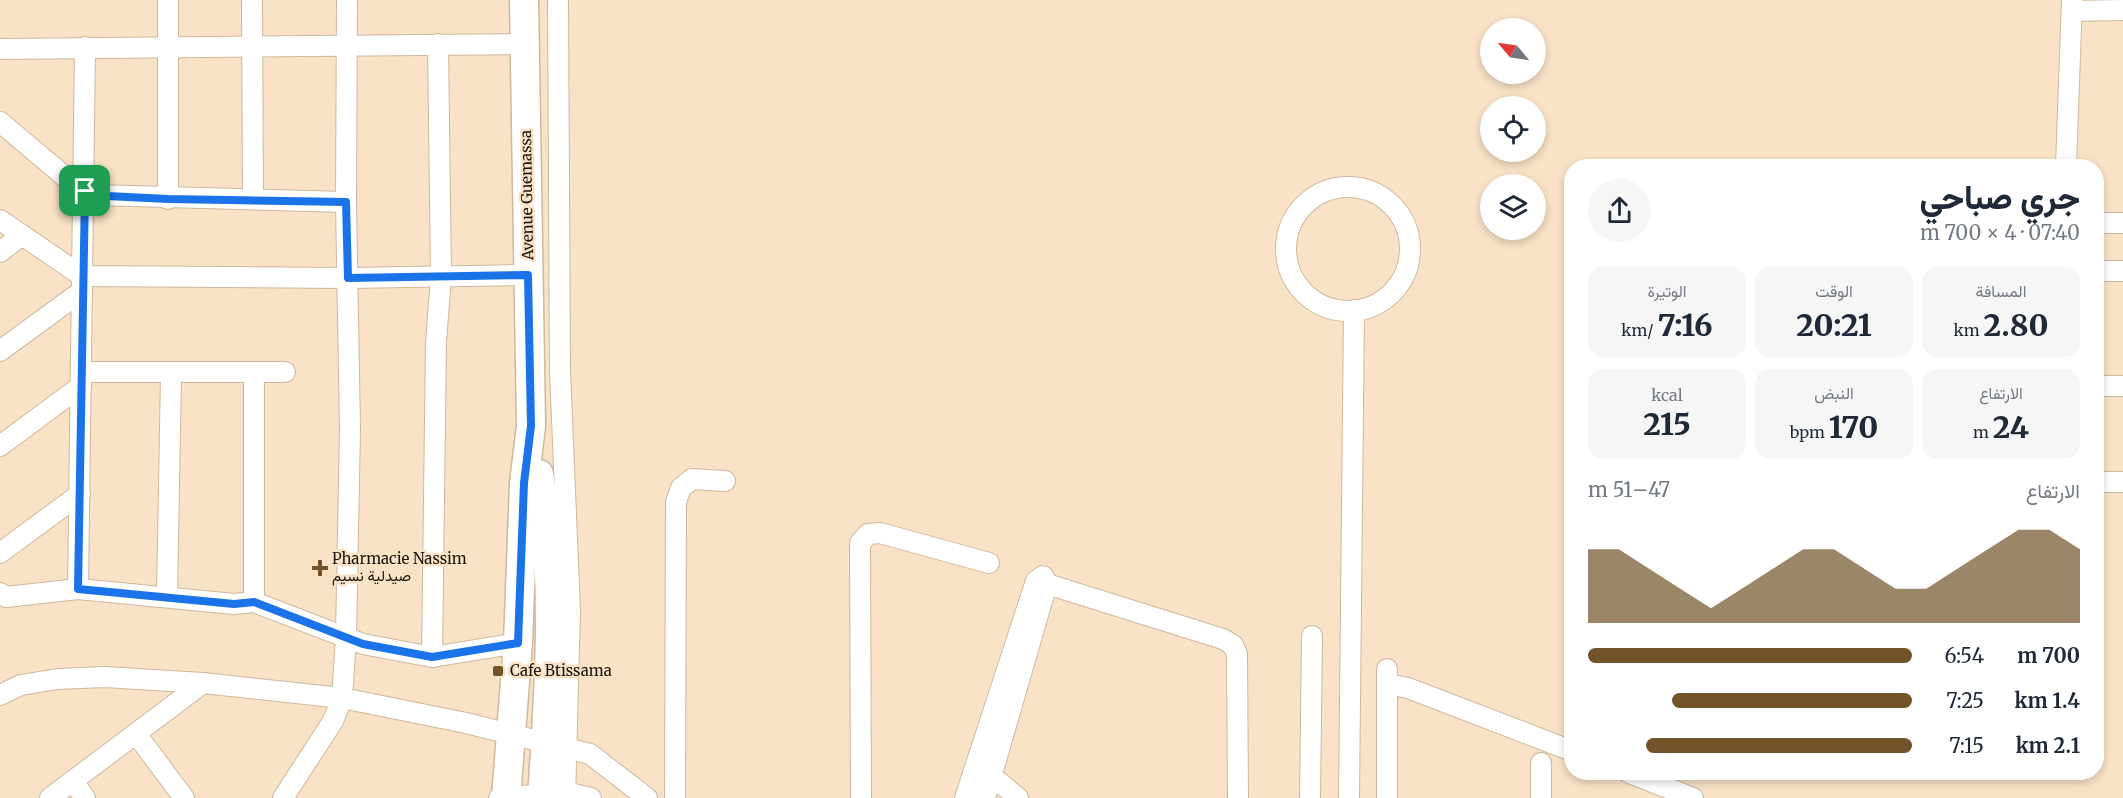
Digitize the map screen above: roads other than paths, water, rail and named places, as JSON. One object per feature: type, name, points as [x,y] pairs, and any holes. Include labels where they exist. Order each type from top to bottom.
[{"type":"main road","name":"Avenue Guemassa","points":[[504,797],[518,643],[524,483],[531,426],[524,0]]},
{"type":"main road","name":"Avenue Guemassa","points":[[531,426],[540,478],[548,595],[549,697],[556,744],[568,796]]},
{"type":"street","points":[[168,0],[168,199]]},
{"type":"street","points":[[252,0],[253,199]]},
{"type":"street","points":[[283,798],[333,721],[342,698],[346,637],[350,429],[346,202],[347,0]]},
{"type":"street","points":[[556,744],[570,611],[560,371],[558,0]]},
{"type":"street","points":[[2066,159],[2072,5],[2123,10]]},
{"type":"street","points":[[432,657],[435,342],[441,277],[438,44]]},
{"type":"street","points":[[0,49],[525,44]]},
{"type":"street","points":[[78,589],[85,191],[85,47]]},
{"type":"street","points":[[0,122],[85,191],[107,196],[168,199],[346,202]]},
{"type":"street","points":[[1339,187],[1355,187],[1384,198],[1404,222],[1409,238],[1410,255],[1406,272],[1397,286],[1371,307],[1354,310],[1324,306],[1310,298],[1299,287],[1287,262],[1287,237],[1299,211],[1317,196],[1339,187]]},
{"type":"street","points":[[0,220],[82,284]]},
{"type":"street","points":[[2104,223],[2123,223]]},
{"type":"street","points":[[0,252],[22,235]]},
{"type":"street","points":[[2104,271],[2123,271]]},
{"type":"street","points":[[0,351],[82,284],[528,275]]},
{"type":"street","points":[[1348,798],[1354,310]]},
{"type":"street","points":[[0,446],[81,379],[171,374],[285,372]]},
{"type":"street","points":[[254,373],[254,602]]},
{"type":"street","points":[[168,596],[171,374]]},
{"type":"street","points":[[2104,386],[2123,386]]},
{"type":"street","points":[[675,798],[678,495],[686,483],[692,479],[726,481]]},
{"type":"street","points":[[2104,482],[2123,482]]},
{"type":"street","points":[[0,553],[80,494]]},
{"type":"street","points":[[861,798],[860,543],[868,534],[880,533],[989,563]]},
{"type":"street","points":[[980,790],[1047,584],[1223,639],[1233,645],[1237,654],[1238,798]]},
{"type":"street","points":[[0,593],[6,597],[78,589],[234,604],[254,602],[363,644],[432,657],[518,643]]},
{"type":"street","points":[[1310,798],[1312,636]]},
{"type":"street","points":[[1387,798],[1387,676],[1408,688],[1564,748]]},
{"type":"street","points":[[0,695],[21,684],[57,679],[105,677],[203,683],[342,698],[556,744],[590,754],[647,798]]},
{"type":"street","points":[[50,798],[137,735],[203,683]]},
{"type":"street","points":[[137,735],[184,798]]},
{"type":"street","points":[[1541,763],[1541,798]]},
{"type":"street","points":[[1648,780],[1694,798]]},
{"type":"street","points":[[73,781],[85,798]]},
{"type":"street","points":[[980,790],[1003,785],[1018,798]]},
{"type":"street","points":[[504,797],[568,796]]},
{"type":"place","name":"Pharmacie Nassim صيدلية نسيم","points":[[320,568]]},
{"type":"place","name":"Cafe Btissama","points":[[498,671]]}]
